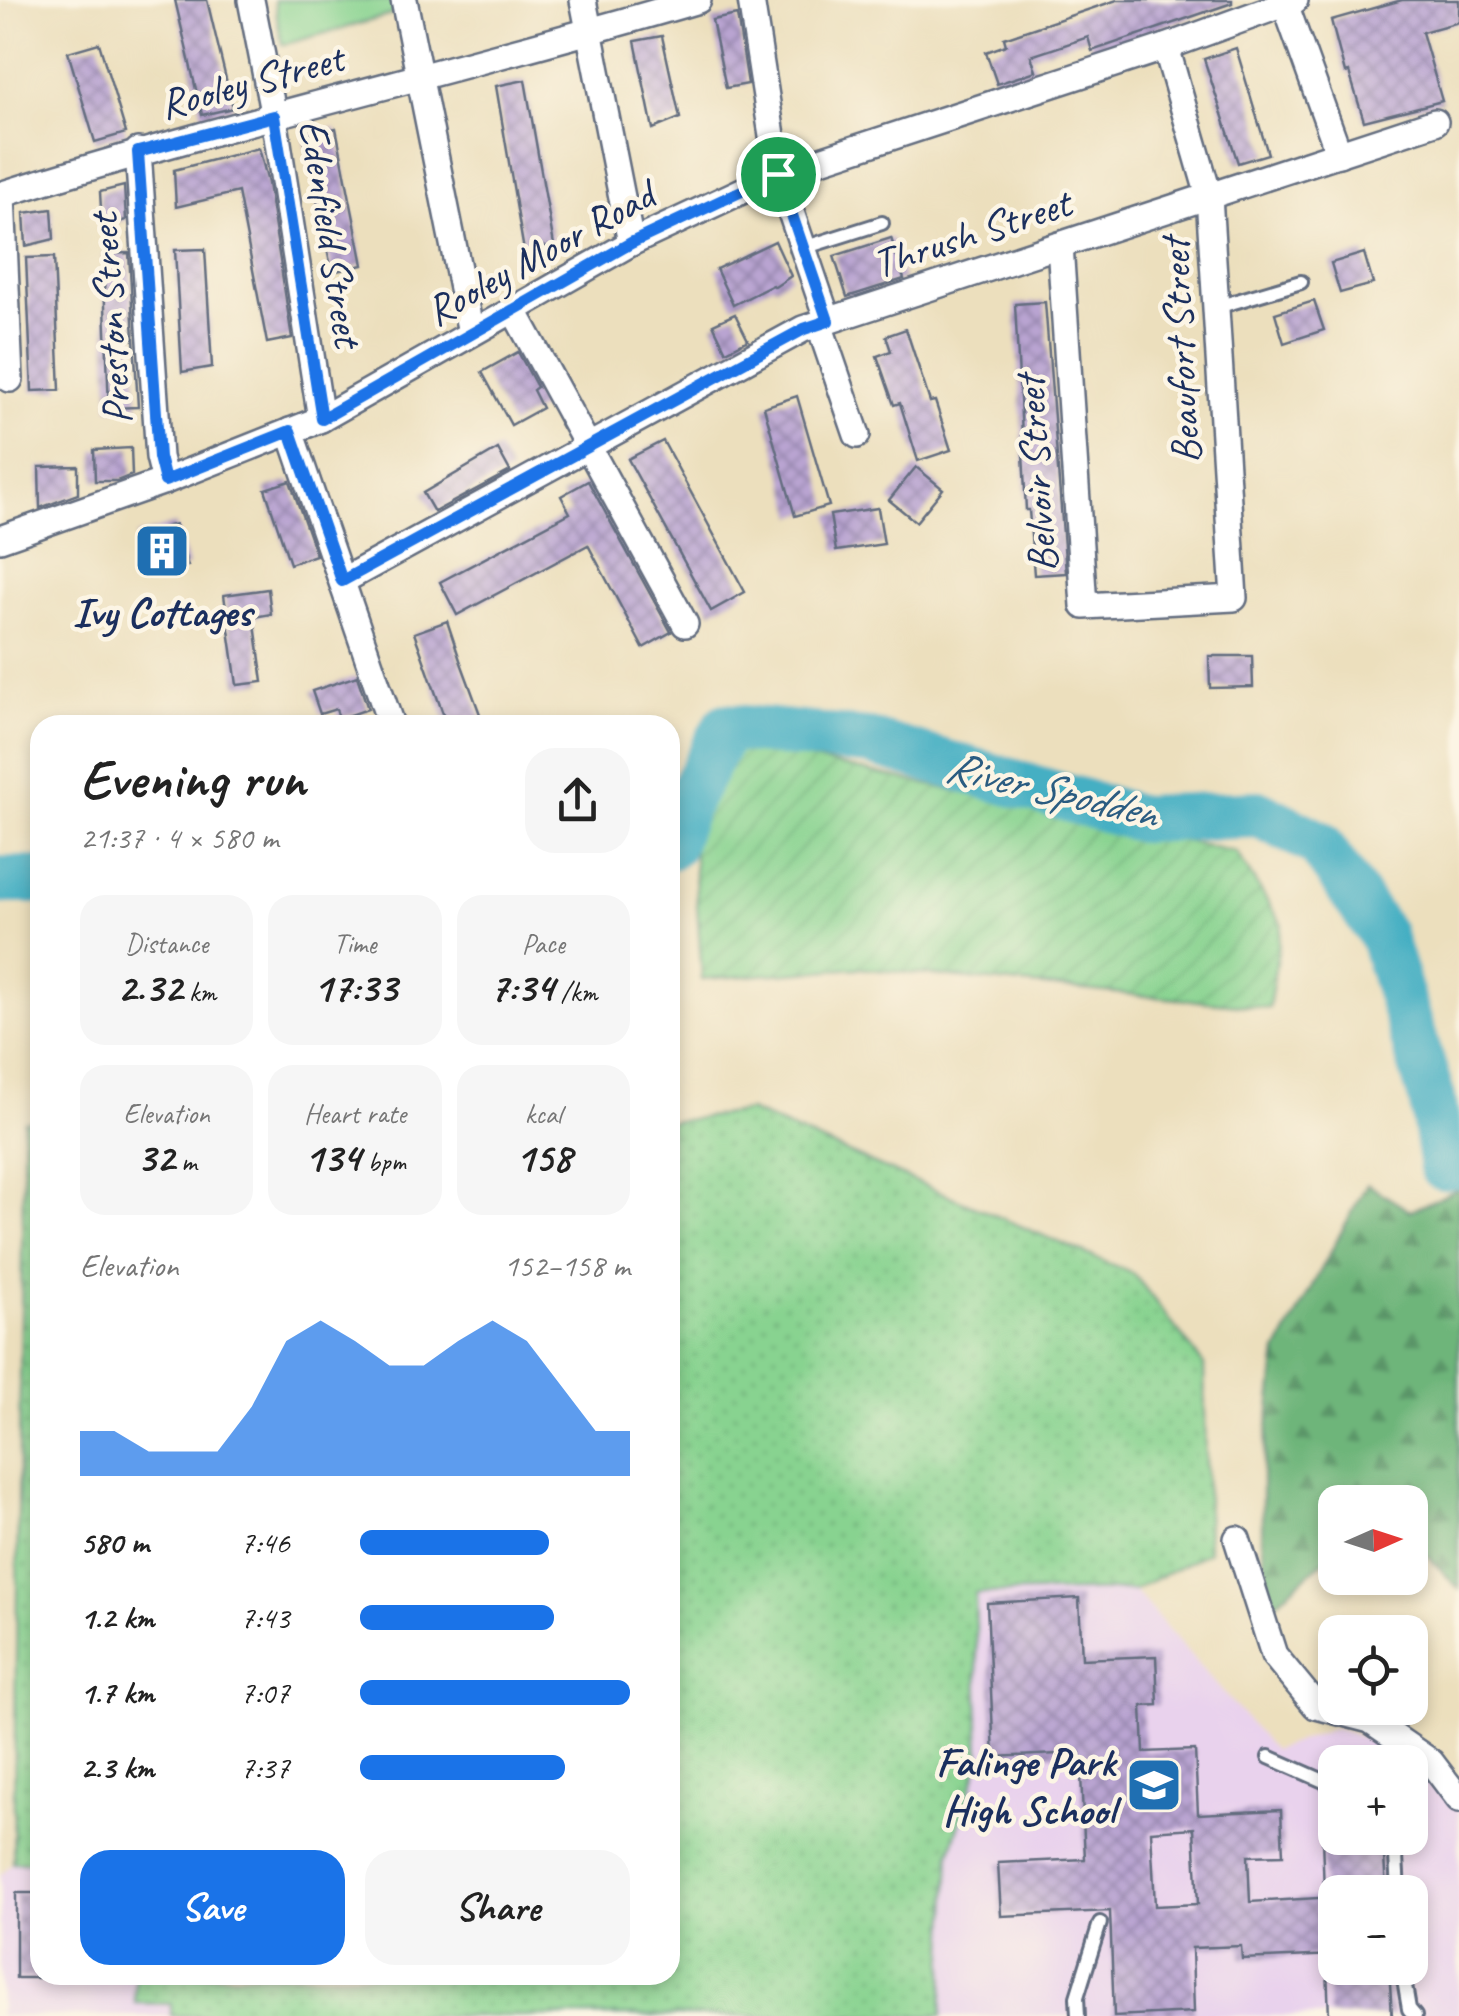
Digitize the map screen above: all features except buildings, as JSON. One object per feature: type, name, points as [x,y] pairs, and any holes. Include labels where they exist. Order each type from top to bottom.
[{"type":"street","name":"Edenfield Street","points":[[251,0],[274,116],[322,419]]},
{"type":"street","points":[[404,0],[471,333]]},
{"type":"street","points":[[583,0],[631,243]]},
{"type":"street","name":"Rooley Street","points":[[1,195],[138,152],[698,0]]},
{"type":"street","points":[[751,0],[778,174],[857,436]]},
{"type":"street","points":[[1290,2],[1338,154]]},
{"type":"street","name":"Rooley Moor Road","points":[[0,539],[165,481],[322,419],[631,243],[778,174],[1166,47],[1290,2]]},
{"type":"street","name":"Beaufort Street","points":[[1166,47],[1210,196],[1234,598],[1176,601]]},
{"type":"street","name":"Thrush Street","points":[[342,581],[804,329],[1435,122]]},
{"type":"street","name":"Preston Street","points":[[138,152],[159,457],[165,481]]},
{"type":"street","points":[[1,195],[10,378]]},
{"type":"street","name":"Belvoir Street","points":[[1060,245],[1084,606],[1176,601]]},
{"type":"street","points":[[512,309],[685,624]]},
{"type":"street","points":[[290,431],[388,715]]},
{"type":"street","points":[[1237,1539],[1274,1655],[1316,1706],[1370,1720],[1431,1762],[1459,1799]]},
{"type":"lane","points":[[803,248],[882,222]]},
{"type":"lane","points":[[1216,307],[1301,282]]},
{"type":"lane","points":[[1269,1757],[1318,1779]]},
{"type":"lane","points":[[1078,2016],[1077,1997],[1100,1923]]},
{"type":"lane","points":[[1405,1985],[1415,2016]]},
{"type":"shaded area","name":"Falinge Park High School","points":[[1134,1590],[1273,1750],[1335,1728],[1385,1745],[1318,1745],[1318,1855],[1428,1855],[1428,1761],[1459,1808],[1459,2016],[942,2016],[950,1854],[980,1761],[975,1593]]},
{"type":"shaded area","points":[[13,1862],[30,1862],[30,1985],[135,1985],[135,2002],[172,2004],[171,2016],[0,2016],[0,1876]]},
{"type":"green space","points":[[274,0],[392,0],[395,14],[282,45]]},
{"type":"green space","points":[[724,740],[1236,852],[1282,924],[1269,1008],[858,968],[702,979],[692,832]]},
{"type":"green space","points":[[749,1111],[1134,1274],[1204,1365],[1208,1552],[1134,1590],[975,1593],[980,1761],[950,1854],[942,2016],[171,2016],[171,2004],[135,2003],[135,1985],[680,1985],[680,1121]]},
{"type":"green space","points":[[24,1121],[30,1121],[30,1862],[13,1862]]},
{"type":"green space","points":[[1367,1184],[1410,1211],[1459,1189],[1459,1589],[1428,1556],[1428,1485],[1318,1485],[1318,1566],[1271,1607],[1262,1541],[1262,1476],[1277,1352]]},
{"type":"waterway","name":"River Spodden","points":[[680,818],[726,727],[870,742],[1141,819],[1259,814],[1319,844],[1382,935],[1432,1098],[1443,1167],[1459,1165]]},
{"type":"waterway","name":"River Spodden","points":[[0,880],[30,880]]},
{"type":"place","name":"Ivy Cottages","points":[[162,551]]},
{"type":"place","name":"Falinge Park High School","points":[[1154,1785]]},
{"type":"route","points":[[274,116],[322,419],[631,243],[778,174],[828,321],[804,329],[342,581],[290,431],[165,481],[159,457],[138,152],[274,116]]}]
